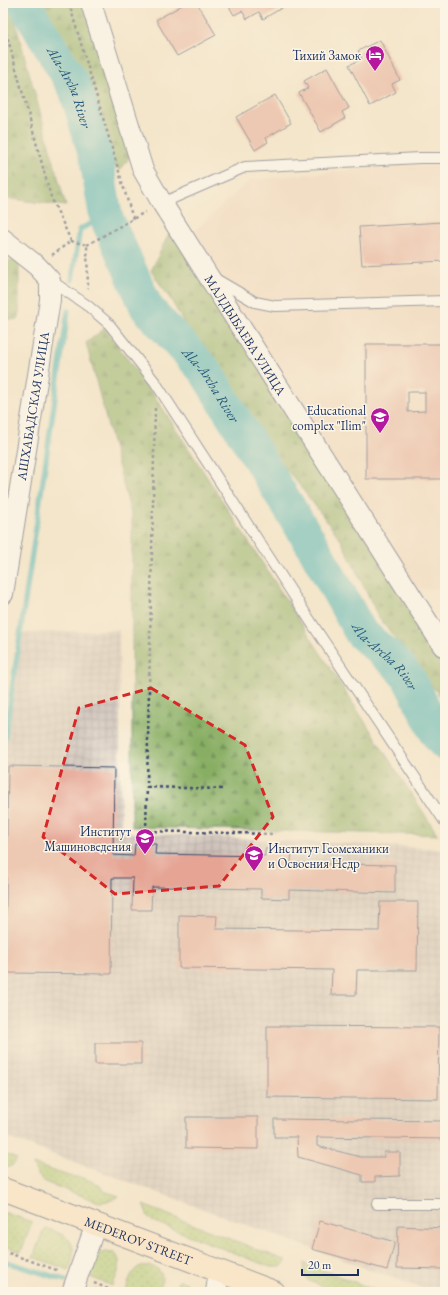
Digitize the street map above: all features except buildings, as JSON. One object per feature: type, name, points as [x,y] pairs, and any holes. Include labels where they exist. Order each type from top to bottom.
[{"type":"main road","name":"MEDEROV STREET","points":[[3,1189],[96,1224],[218,1282],[274,1292]]},
{"type":"street","name":"МАЛДЫБАЕВА УЛИЦА","points":[[92,3],[143,170],[162,203],[443,646]]},
{"type":"street","points":[[3,239],[37,266],[50,280]]},
{"type":"street","name":"АШХАБАДСКАЯ УЛИЦА","points":[[3,594],[50,300],[50,280]]},
{"type":"street","points":[[72,1292],[96,1224]]},
{"type":"lane","points":[[162,203],[245,167],[445,158]]},
{"type":"lane","points":[[208,274],[255,302],[275,306],[445,300]]},
{"type":"lane","points":[[50,280],[88,306],[109,324],[155,382],[315,628],[445,822]]},
{"type":"lane","points":[[377,1204],[445,1204]]},
{"type":"path","points":[[68,3],[133,219]]},
{"type":"path","points":[[3,21],[51,197],[71,241],[87,245],[128,222]]},
{"type":"path","points":[[87,245],[88,306]]},
{"type":"path","points":[[155,382],[146,831],[275,834]]},
{"type":"path","points":[[147,787],[224,789]]},
{"type":"highlighted area","points":[[151,688],[245,745],[273,817],[219,886],[115,894],[43,837],[79,708]]},
{"type":"shaded area","name":"Educational complex \"Ilim\"","points":[[400,165],[445,166],[445,588],[416,590],[189,235],[250,180]]},
{"type":"shaded area","points":[[119,630],[121,832],[443,849],[445,851],[445,1292],[431,1292],[3,1136],[3,770],[23,633]]},
{"type":"green space","points":[[3,3],[10,3],[66,206],[3,198]]},
{"type":"green space","points":[[44,3],[88,3],[137,146],[120,171],[101,154],[87,91],[46,18]]},
{"type":"green space","points":[[172,227],[331,473],[445,659],[445,702],[378,616],[341,540],[300,486],[254,430],[204,358],[171,300],[151,271]]},
{"type":"green space","points":[[3,259],[19,262],[19,319],[3,320]]},
{"type":"green space","points":[[105,328],[156,398],[438,835],[132,827],[132,518],[86,343]]},
{"type":"green space","points":[[3,1153],[17,1159],[12,1166],[3,1167]]},
{"type":"green space","points":[[33,1164],[69,1176],[83,1178],[99,1185],[104,1191],[119,1196],[110,1201],[99,1202],[47,1183],[38,1175]]},
{"type":"green space","points":[[143,1205],[287,1261],[281,1267],[270,1267],[152,1221],[148,1217]]},
{"type":"green space","points":[[3,1212],[32,1222],[21,1252],[3,1245]]},
{"type":"green space","points":[[46,1229],[61,1234],[70,1241],[73,1255],[69,1270],[33,1257],[43,1231]]},
{"type":"green space","points":[[101,1253],[115,1253],[119,1261],[119,1270],[112,1286],[88,1276],[95,1258]]},
{"type":"green space","points":[[304,1263],[381,1292],[338,1292],[309,1281],[304,1273]]},
{"type":"green space","points":[[141,1266],[153,1267],[160,1272],[162,1280],[159,1292],[131,1292],[126,1290],[129,1279],[135,1270]]},
{"type":"green space","points":[[181,1281],[187,1283],[186,1292],[173,1292],[178,1282]]},
{"type":"waterway","name":"Ala-Archa River","points":[[24,3],[75,88],[96,158],[106,217],[147,308],[205,371],[314,548],[361,633],[397,664],[409,679],[437,734],[445,744]]},
{"type":"waterway","points":[[72,280],[80,229],[106,217]]},
{"type":"waterway","points":[[3,750],[68,311]]},
{"type":"waterway","points":[[3,1261],[65,1280]]},
{"type":"place","name":"Тихий Замок","points":[[375,72]]},
{"type":"place","name":"Educational complex \"Ilim\"","points":[[380,434]]},
{"type":"place","name":"Институт Машиноведения","points":[[145,855]]},
{"type":"place","name":"Институт Геомеханики и Освоения Недр","points":[[254,872]]}]
